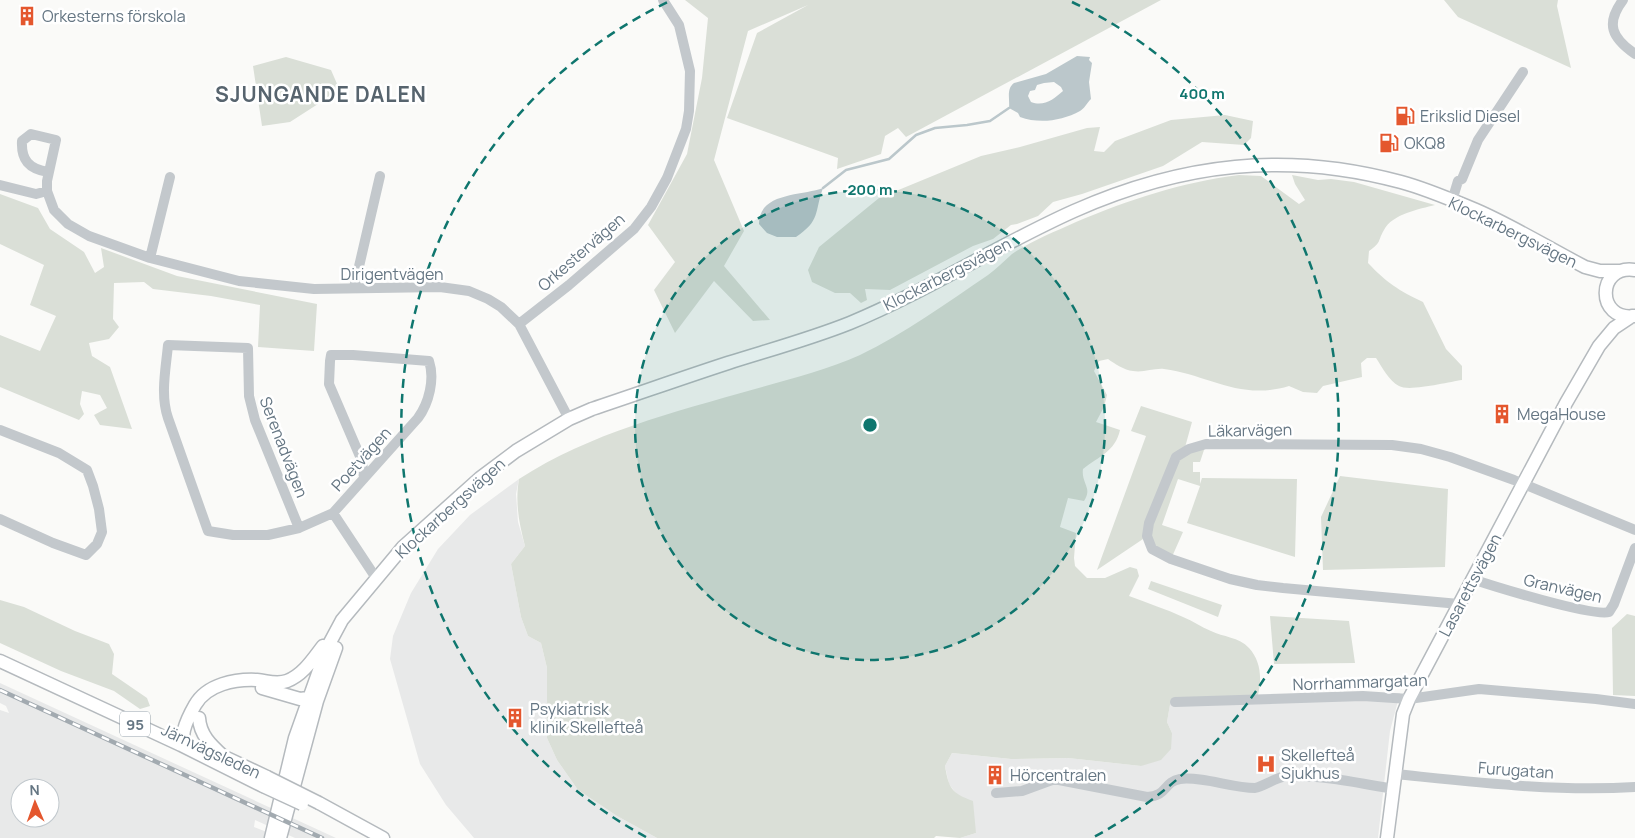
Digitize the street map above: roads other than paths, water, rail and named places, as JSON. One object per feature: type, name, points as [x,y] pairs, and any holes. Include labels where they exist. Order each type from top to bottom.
[{"type":"main road","name":"Klockarbergsvägen","points":[[280,838],[327,648],[342,620],[403,547],[480,478],[516,451],[569,419],[592,409],[849,323],[916,292],[984,255],[1073,212],[1135,186],[1193,172],[1249,165],[1287,165],[1334,168],[1368,174],[1405,183],[1479,211],[1585,267],[1600,271],[1635,270]]},
{"type":"main road","name":"Klockarbergsvägen","points":[[1585,267],[1606,298]]},
{"type":"main road","points":[[1620,271],[1607,285],[1606,298],[1611,308],[1618,314],[1634,316]]},
{"type":"main road","name":"Lasarettsvägen","points":[[1387,838],[1403,714],[1409,699],[1472,578],[1599,346],[1607,324],[1606,298]]},
{"type":"main road","name":"Lasarettsvägen","points":[[1599,346],[1614,328],[1634,316]]},
{"type":"main road","name":"Klockarbergsvägen","points":[[271,838],[294,738],[362,596]]},
{"type":"main road","points":[[274,684],[288,681],[300,674],[342,620]]},
{"type":"main road","name":"Järnvägsleden","points":[[3,663],[120,708],[183,741],[382,838]]},
{"type":"main road","points":[[183,741],[184,729],[196,704],[217,686],[242,680],[259,680],[302,692],[313,699]]},
{"type":"main road","points":[[183,741],[191,733],[204,706],[210,699],[229,689],[257,687],[300,699],[313,699]]},
{"type":"main road","points":[[199,718],[203,735],[223,756]]},
{"type":"main road","name":"Järnvägsleden","points":[[183,741],[223,756],[265,781]]},
{"type":"street","name":"Orkestervägen","points":[[519,324],[569,285],[634,228],[651,208],[667,178],[686,129],[689,111],[690,71],[679,25],[663,0]]},
{"type":"street","points":[[1623,0],[1615,11],[1612,21],[1619,43],[1635,54]]},
{"type":"street","points":[[1452,201],[1458,181],[1462,178],[1478,140],[1524,72]]},
{"type":"street","name":"Dirigentvägen","points":[[48,172],[47,191],[54,210],[68,224],[89,236],[150,258],[238,280],[314,289],[440,287],[469,291],[488,299],[501,307],[519,324],[569,419]]},
{"type":"street","points":[[354,288],[380,176]]},
{"type":"street","points":[[150,258],[170,177]]},
{"type":"street","points":[[0,185],[36,194],[47,191]]},
{"type":"street","name":"Serenadvägen","points":[[208,531],[165,409],[168,345],[248,348],[249,396],[255,420],[299,528]]},
{"type":"street","name":"Poetvägen","points":[[208,531],[268,535],[299,528],[333,513],[418,418],[426,406],[431,373],[429,361],[331,355],[329,384],[362,462],[364,478]]},
{"type":"street","points":[[0,430],[58,453],[86,470],[93,486],[99,509],[102,532],[97,544],[86,555],[53,544],[0,519]]},
{"type":"street","name":"Läkarvägen","points":[[1460,604],[1283,588],[1230,579],[1171,559],[1152,549],[1146,536],[1149,523],[1176,457],[1190,448],[1206,444],[1392,445],[1421,449],[1450,457],[1524,484]]},
{"type":"street","points":[[1524,484],[1635,530]]},
{"type":"street","points":[[333,513],[376,578]]},
{"type":"street","name":"Granvägen","points":[[1472,578],[1566,606],[1604,614],[1609,612],[1614,604],[1635,548]]},
{"type":"street","name":"Norrhammargatan","points":[[1175,702],[1363,696],[1409,699],[1479,689],[1596,698],[1635,704]]},
{"type":"street","name":"Furugatan","points":[[1395,774],[1522,786],[1611,789],[1635,787]]},
{"type":"street","points":[[996,793],[1022,791],[1052,780],[1058,780],[1147,797],[1156,797],[1163,793],[1169,783],[1182,779],[1255,788],[1276,778],[1288,776],[1328,779],[1393,789]]},
{"type":"waterway","points":[[823,188],[846,170],[889,159],[916,135],[935,128],[990,121],[1009,108]]},
{"type":"railway","points":[[0,690],[322,838]]},
{"type":"place","name":"Orkesterns förskola","points":[[27,16]]},
{"type":"place","name":"Erikslid Diesel","points":[[1405,116]]},
{"type":"place","name":"OKQ8","points":[[1389,143]]},
{"type":"place","name":"MegaHouse","points":[[1502,414]]},
{"type":"place","name":"Psykiatrisk klinik Skellefteå","points":[[515,718]]},
{"type":"place","name":"Skellefteå Sjukhus","points":[[1266,764]]},
{"type":"place","name":"Hörcentralen","points":[[995,775]]},
{"type":"district","name":"SJUNGANDE DALEN","points":[[321,94]]}]
